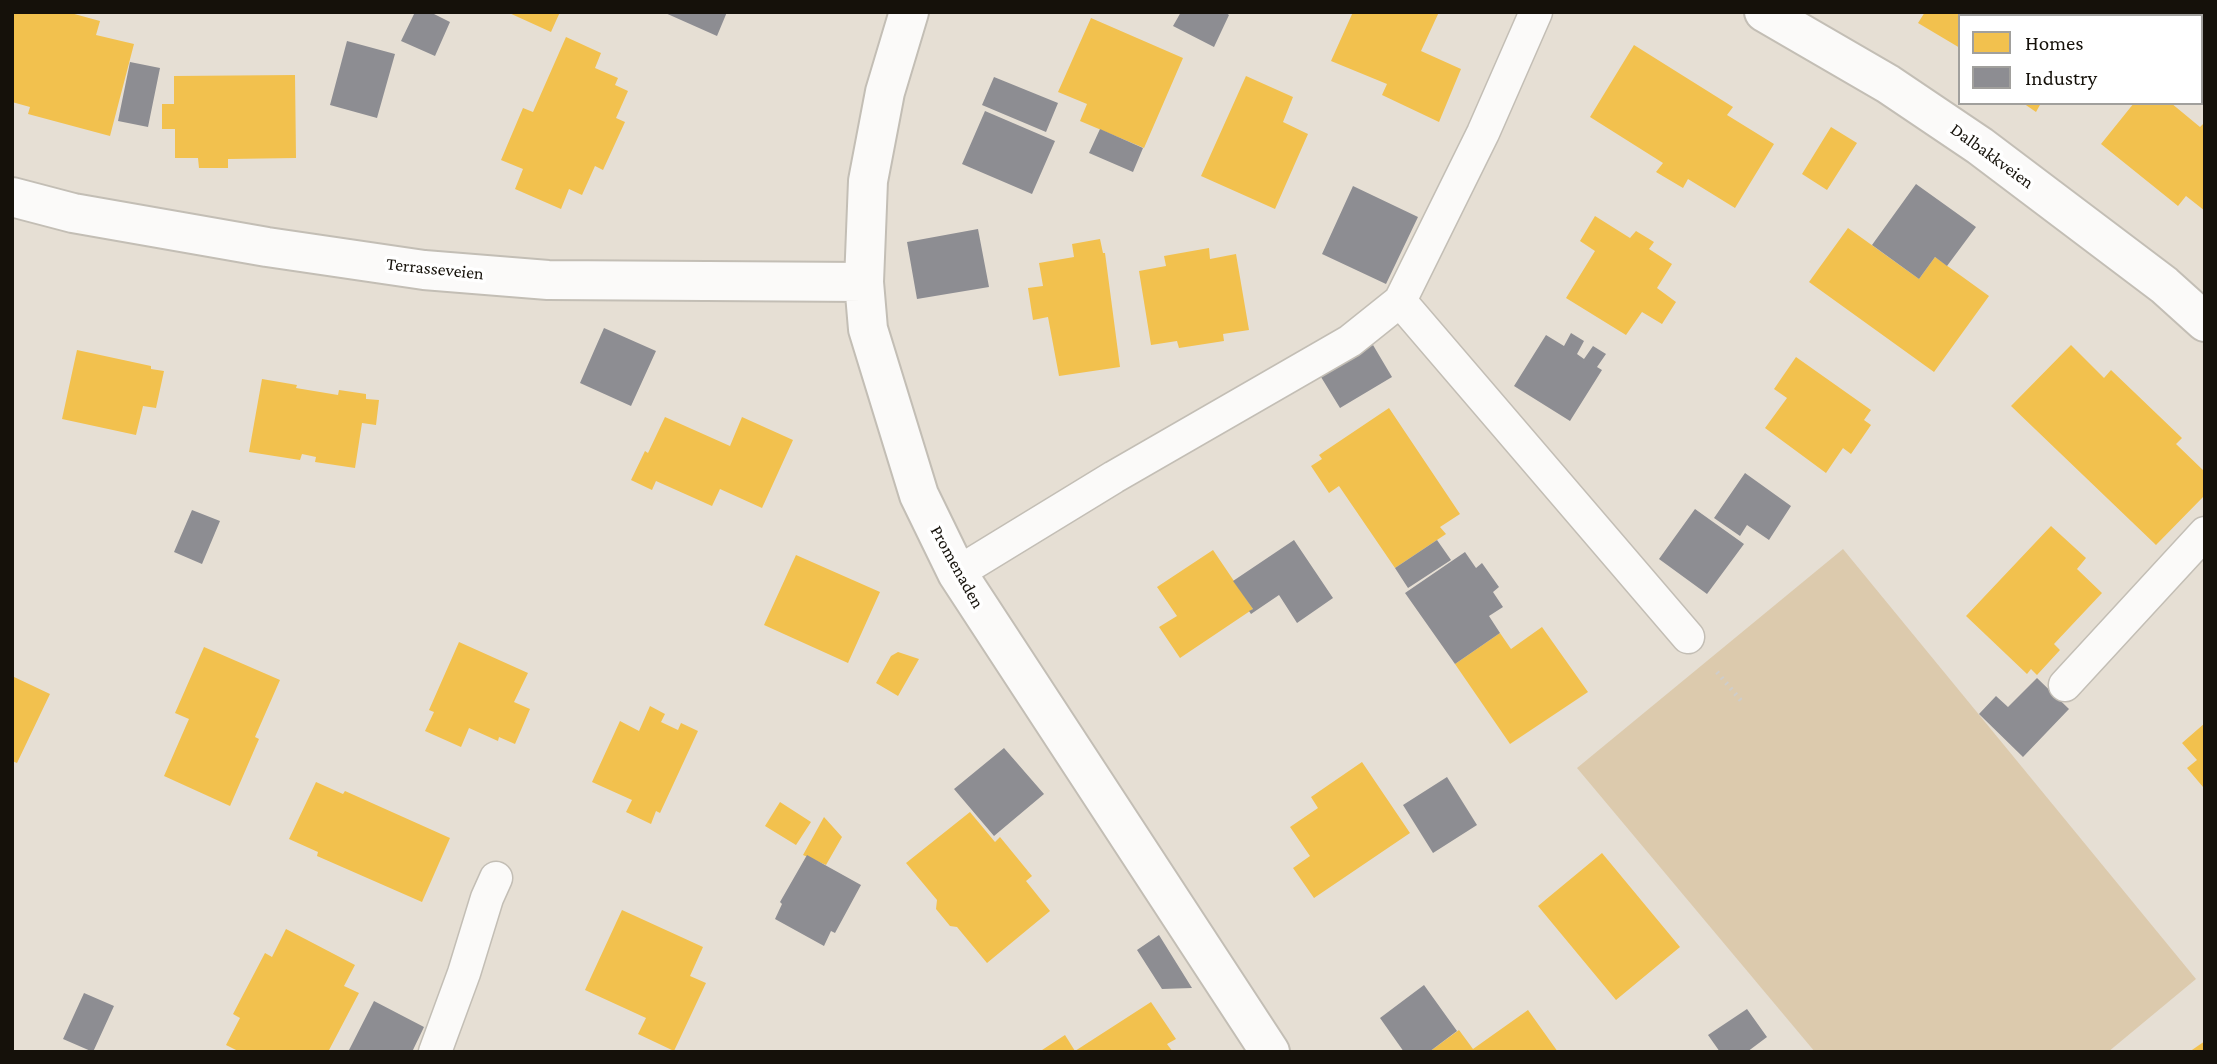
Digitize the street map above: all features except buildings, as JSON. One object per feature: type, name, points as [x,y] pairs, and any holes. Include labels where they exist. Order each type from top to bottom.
[{"type":"street","name":"Promenaden","points":[[909,12],[885,92],[868,181],[864,282],[868,328],[919,495],[957,573],[1270,1052]]},
{"type":"street","name":"Dalbakkveien","points":[[1764,12],[1888,85],[1980,146],[2164,285],[2205,322]]},
{"type":"street","name":"Terrasseveien","points":[[12,197],[73,213],[267,247],[424,270],[548,280],[864,282]]},
{"type":"lane","points":[[957,573],[1114,477],[1350,341],[1400,301],[1483,133],[1536,12]]},
{"type":"lane","points":[[1400,301],[1688,637]]},
{"type":"lane","points":[[2065,685],[2205,533]]},
{"type":"lane","points":[[435,1052],[496,878]]},
{"type":"shaded area","points":[[1843,549],[2196,979],[2108,1052],[1815,1052],[1577,768]]}]
